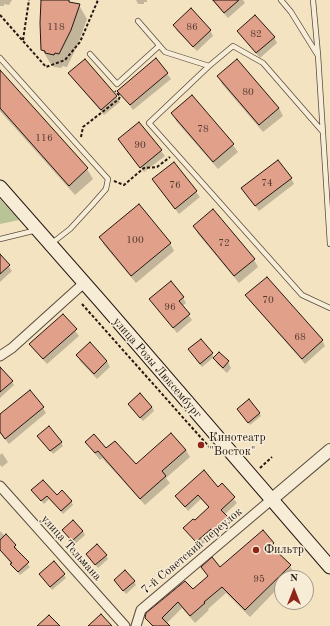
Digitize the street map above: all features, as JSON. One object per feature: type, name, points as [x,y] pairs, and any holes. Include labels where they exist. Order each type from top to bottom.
[{"type":"main road","name":"улица Розы Люксембург","points":[[0,187],[330,567]]},
{"type":"street","points":[[0,356],[12,348],[84,283]]},
{"type":"street","points":[[271,500],[330,450]]},
{"type":"street","name":"улица Тельмана","points":[[0,486],[125,626]]},
{"type":"street","name":"7-й Советский переулок","points":[[136,626],[141,610],[271,500]]},
{"type":"lane","points":[[281,0],[291,12],[318,55]]},
{"type":"lane","points":[[312,1],[318,55],[330,244]]},
{"type":"lane","points":[[138,20],[165,52],[209,66]]},
{"type":"lane","points":[[90,54],[117,84],[159,46]]},
{"type":"lane","points":[[323,132],[263,63],[232,46],[149,123],[302,295],[330,308]]},
{"type":"lane","points":[[0,58],[108,179],[106,189],[92,205],[70,230],[51,244]]},
{"type":"lane","points":[[0,239],[38,230]]},
{"type":"path","points":[[23,41],[29,0]]},
{"type":"path","points":[[0,15],[46,67],[65,60],[80,42],[98,0]]},
{"type":"path","points":[[78,146],[83,127],[119,99],[120,96],[114,91],[117,84]]},
{"type":"path","points":[[108,179],[124,185],[144,168],[157,167],[174,154]]},
{"type":"path","points":[[82,304],[211,449]]},
{"type":"path","points":[[259,469],[272,457]]},
{"type":"green space","points":[[0,199],[19,220],[0,224]]},
{"type":"building","points":[[41,0],[69,0],[69,2],[80,4],[71,30],[59,54],[55,53],[54,55],[45,53],[45,51],[41,50]]},
{"type":"building","points":[[213,0],[239,0],[224,13]]},
{"type":"building","points":[[191,8],[211,30],[193,47],[173,25]]},
{"type":"building","points":[[255,15],[275,37],[256,53],[237,31]]},
{"type":"building","points":[[156,58],[168,73],[130,105],[117,91]]},
{"type":"building","points":[[85,59],[117,96],[101,110],[68,73]]},
{"type":"building","points":[[237,59],[279,108],[259,125],[217,76]]},
{"type":"building","points":[[0,70],[88,168],[69,186],[0,108]]},
{"type":"building","points":[[192,95],[234,144],[213,162],[171,113]]},
{"type":"building","points":[[139,122],[162,150],[140,168],[118,139]]},
{"type":"building","points":[[278,160],[292,178],[255,206],[241,188]]},
{"type":"building","points":[[174,162],[197,191],[175,209],[152,179]]},
{"type":"building","points":[[139,204],[171,243],[131,276],[99,237]]},
{"type":"building","points":[[213,209],[255,259],[234,276],[193,226]]},
{"type":"building","points":[[0,254],[10,265],[0,274]]},
{"type":"building","points":[[267,277],[323,340],[302,359],[245,295]]},
{"type":"building","points":[[171,281],[184,297],[179,301],[190,314],[173,328],[149,299]]},
{"type":"building","points":[[63,314],[77,329],[43,359],[29,344]]},
{"type":"building","points":[[201,339],[213,353],[200,364],[188,349]]},
{"type":"building","points":[[90,342],[107,361],[94,374],[76,355]]},
{"type":"building","points":[[219,352],[229,361],[223,368],[213,358]]},
{"type":"building","points":[[0,367],[13,381],[0,392]]},
{"type":"building","points":[[30,390],[44,407],[5,439],[0,432],[0,414]]},
{"type":"building","points":[[140,393],[152,407],[140,418],[128,404]]},
{"type":"building","points":[[249,399],[260,413],[248,423],[237,409]]},
{"type":"building","points":[[49,426],[62,442],[50,451],[37,436]]},
{"type":"building","points":[[171,433],[186,450],[162,471],[166,476],[140,499],[98,451],[95,453],[85,442],[94,434],[106,448],[115,441],[136,464]]},
{"type":"building","points":[[204,470],[218,487],[222,483],[235,497],[221,510],[228,517],[213,531],[211,529],[196,542],[183,528],[193,519],[195,520],[209,507],[198,495],[185,507],[175,496]]},
{"type":"building","points":[[43,480],[57,495],[62,490],[72,501],[61,511],[47,496],[41,501],[31,490]]},
{"type":"building","points":[[73,520],[83,531],[72,541],[62,530]]},
{"type":"building","points":[[263,530],[274,543],[271,546],[291,565],[286,570],[274,570],[274,582],[245,610],[222,587],[190,616],[178,602],[162,618],[170,626],[153,626],[145,618],[146,613],[185,581],[193,589],[208,576],[201,567],[212,557],[220,567]]},
{"type":"building","points":[[6,534],[16,545],[14,547],[29,562],[18,572],[0,550],[0,540]]},
{"type":"building","points":[[97,544],[107,555],[95,565],[86,554]]},
{"type":"building","points":[[54,561],[65,574],[50,587],[39,574]]},
{"type":"building","points":[[125,570],[135,581],[123,591],[114,580]]},
{"type":"building","points":[[101,614],[112,626],[88,626]]},
{"type":"building","points":[[49,615],[60,626],[37,626]]},
{"type":"place","name":"Кинотеатр \"Восток\"","points":[[201,445]]},
{"type":"place","name":"Фильтр","points":[[256,550]]}]
